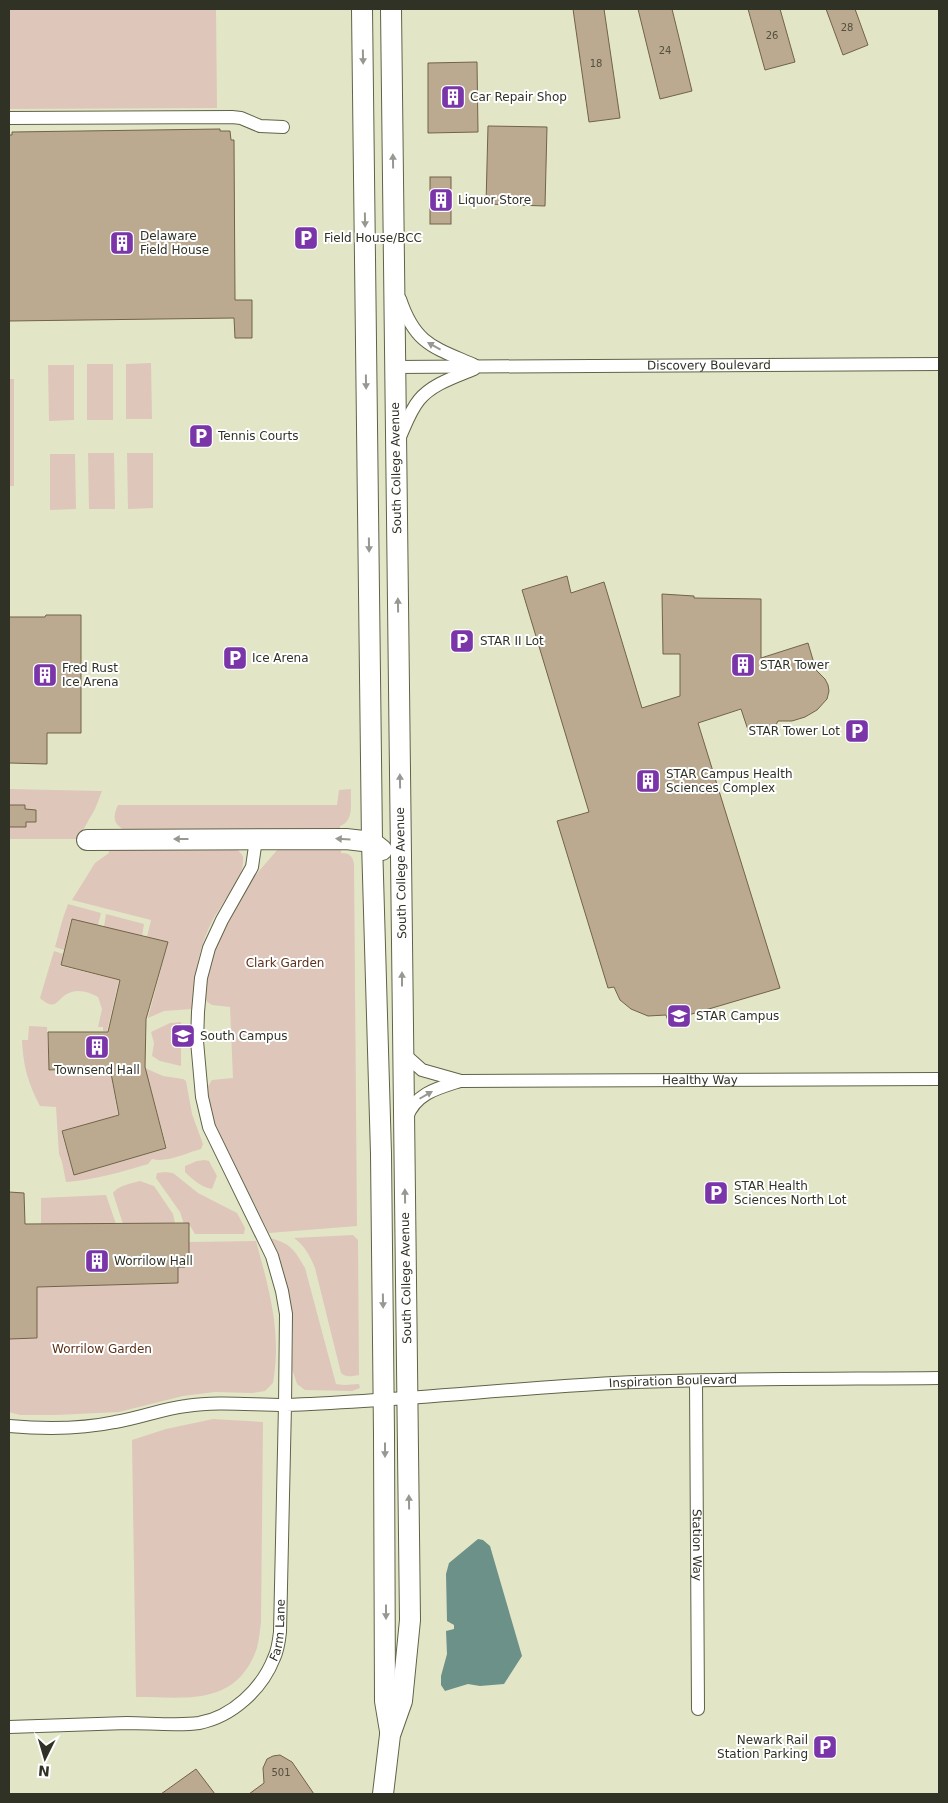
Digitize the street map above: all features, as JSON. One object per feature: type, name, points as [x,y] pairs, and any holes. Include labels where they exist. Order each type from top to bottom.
[{"type":"main road","name":"South College Avenue","points":[[362,9],[372,842],[381,1154],[385,1701],[390,1735]]},
{"type":"main road","name":"South College Avenue","points":[[384,1794],[390,1735],[402,1701],[410,1620],[391,9]]},
{"type":"main road","points":[[87,840],[346,839],[372,842],[401,866]]},
{"type":"street","points":[[9,118],[232,117],[260,126],[283,127]]},
{"type":"street","name":"Discovery Boulevard","points":[[394,283],[406,318],[423,340],[478,367]]},
{"type":"street","name":"Discovery Boulevard","points":[[395,367],[939,364]]},
{"type":"street","name":"Discovery Boulevard","points":[[396,445],[417,402],[425,393],[478,367]]},
{"type":"street","name":"Farm Lane","points":[[9,1727],[126,1723],[197,1723],[213,1720],[229,1712],[249,1694],[265,1676],[275,1657],[280,1632],[286,1314],[282,1291],[272,1256],[209,1127],[202,1097],[197,1041],[201,978],[209,948],[222,920],[252,867],[256,839]]},
{"type":"street","name":"Healthy Way","points":[[403,1053],[422,1070],[461,1081]]},
{"type":"street","name":"Healthy Way","points":[[404,1124],[413,1104],[420,1097],[440,1087],[461,1081],[939,1079]]},
{"type":"street","name":"Inspiration Boulevard","points":[[384,1401],[556,1387],[696,1381],[939,1378]]},
{"type":"street","name":"Station Way","points":[[696,1381],[698,1709]]},
{"type":"street","points":[[9,1426],[94,1426],[158,1410],[187,1405],[285,1405],[384,1401]]},
{"type":"green space","points":[[9,9],[216,9],[217,108],[9,109]]},
{"type":"green space","points":[[151,363],[152,419],[126,419],[126,364]]},
{"type":"green space","points":[[87,364],[113,364],[113,420],[87,420]]},
{"type":"green space","points":[[48,365],[74,365],[74,420],[49,421]]},
{"type":"green space","points":[[9,379],[14,379],[14,486],[9,486]]},
{"type":"green space","points":[[88,453],[114,453],[115,509],[89,509]]},
{"type":"green space","points":[[127,453],[153,453],[153,508],[128,509]]},
{"type":"green space","points":[[50,454],[75,454],[76,509],[50,510]]},
{"type":"green space","points":[[9,789],[102,791],[95,809],[78,839],[9,839]]},
{"type":"green space","points":[[351,789],[350,816],[345,824],[340,826],[340,833],[128,832],[115,822],[118,805],[337,805],[339,790]]},
{"type":"green space","name":"Clark Garden","points":[[341,847],[341,853],[350,856],[354,864],[357,1226],[269,1233],[215,1126],[208,1098],[208,1086],[212,1080],[233,1078],[230,1007],[212,1005],[207,1002],[205,996],[209,969],[220,936],[252,879],[279,848]]},
{"type":"green space","points":[[237,849],[243,856],[242,870],[217,912],[205,938],[197,967],[192,1009],[164,1011],[148,1018],[168,942],[147,937],[151,920],[72,900],[95,863],[109,853],[108,850]]},
{"type":"green space","points":[[68,904],[101,913],[98,925],[71,919],[64,950],[55,947]]},
{"type":"green space","points":[[106,914],[144,924],[142,936],[104,927]]},
{"type":"green space","points":[[54,951],[63,954],[60,966],[119,980],[107,1031],[103,1031],[103,1027],[98,1027],[102,1009],[98,997],[94,995],[83,991],[75,991],[63,996],[55,1004],[49,1004],[40,998]]},
{"type":"green space","points":[[181,1022],[181,1066],[160,1061],[152,1056],[154,1043],[151,1032],[170,1023]]},
{"type":"green space","points":[[29,1026],[47,1027],[49,1071],[110,1069],[118,1115],[61,1131],[74,1175],[167,1148],[145,1068],[163,1076],[186,1081],[192,1114],[203,1144],[201,1149],[170,1159],[152,1159],[148,1164],[107,1175],[66,1182],[59,1154],[56,1107],[40,1106],[29,1082],[25,1066],[22,1040],[28,1040]]},
{"type":"green space","points":[[205,1160],[209,1161],[217,1176],[212,1189],[197,1183],[185,1172],[185,1166]]},
{"type":"green space","points":[[157,1173],[173,1173],[198,1193],[237,1213],[245,1228],[244,1234],[195,1234],[189,1224],[184,1224],[180,1212],[156,1178]]},
{"type":"green space","points":[[140,1181],[154,1186],[173,1214],[175,1223],[123,1224],[113,1193],[122,1186]]},
{"type":"green space","points":[[106,1195],[116,1224],[41,1224],[41,1198]]},
{"type":"green space","points":[[353,1235],[358,1240],[359,1375],[345,1376],[341,1373],[315,1268],[307,1251],[294,1238]]},
{"type":"green space","points":[[270,1238],[291,1248],[305,1268],[336,1384],[359,1384],[360,1388],[352,1391],[305,1390],[297,1384],[292,1369],[293,1336],[290,1297]]},
{"type":"green space","name":"Worrilow Garden","points":[[256,1241],[273,1311],[275,1328],[276,1346],[273,1383],[265,1391],[252,1393],[215,1392],[183,1396],[119,1412],[20,1415],[9,1412],[9,1339],[37,1339],[37,1287],[178,1283],[178,1267],[185,1267],[185,1256],[189,1255],[189,1242]]},
{"type":"green space","points":[[213,1419],[263,1422],[261,1622],[257,1648],[248,1667],[236,1681],[223,1689],[208,1695],[191,1697],[136,1697],[132,1440],[166,1429]]},
{"type":"water","points":[[478,1539],[483,1540],[490,1546],[522,1656],[504,1684],[480,1686],[468,1684],[445,1691],[441,1685],[441,1676],[447,1654],[446,1631],[454,1629],[454,1625],[447,1621],[446,1574],[449,1563]]},
{"type":"building","points":[[573,9],[604,9],[620,118],[589,122]]},
{"type":"building","points":[[638,9],[672,9],[692,91],[660,99]]},
{"type":"building","points":[[748,9],[780,9],[795,62],[765,70]]},
{"type":"building","points":[[826,9],[855,9],[868,45],[843,55]]},
{"type":"building","name":"Car Repair Shop","points":[[477,62],[478,132],[428,133],[428,63]]},
{"type":"building","points":[[488,126],[547,127],[545,206],[486,204]]},
{"type":"building","name":"Delaware Field House","points":[[220,129],[220,131],[230,131],[231,140],[234,140],[235,300],[252,300],[252,338],[235,338],[234,318],[9,321],[9,135],[12,135],[12,132]]},
{"type":"building","name":"Liquor Store","points":[[430,177],[451,177],[451,224],[430,224]]},
{"type":"building","name":"STAR Campus Health Sciences Complex","points":[[567,576],[571,593],[604,582],[642,708],[680,696],[680,654],[663,654],[662,594],[694,596],[694,598],[761,599],[761,658],[808,643],[816,670],[825,679],[829,691],[827,699],[817,710],[805,717],[792,721],[778,721],[776,725],[749,733],[741,709],[698,723],[780,988],[668,1021],[666,1015],[648,1016],[631,1009],[620,1000],[614,987],[608,988],[557,821],[589,812],[522,590]]},
{"type":"building","name":"Fred Rust Ice Arena","points":[[46,615],[81,615],[81,733],[47,733],[47,764],[9,763],[9,617],[45,617]]},
{"type":"building","points":[[9,805],[25,805],[25,809],[36,810],[36,822],[26,822],[26,827],[9,827]]},
{"type":"building","name":"Townsend Hall","points":[[72,919],[168,942],[146,1019],[145,1067],[166,1148],[74,1175],[62,1131],[119,1115],[110,1068],[49,1070],[48,1032],[108,1032],[120,980],[61,965]]},
{"type":"building","name":"Worrilow Hall","points":[[9,1192],[24,1193],[25,1224],[189,1223],[189,1255],[185,1255],[185,1267],[178,1267],[178,1283],[37,1287],[37,1338],[9,1339]]},
{"type":"building","points":[[280,1755],[292,1762],[314,1794],[249,1794],[264,1783],[263,1768],[267,1759]]},
{"type":"building","points":[[196,1769],[215,1794],[161,1794]]},
{"type":"place","name":"Car Repair Shop","points":[[453,97]]},
{"type":"place","name":"Liquor Store","points":[[441,200]]},
{"type":"place","name":"Field House/BCC","points":[[306,238]]},
{"type":"place","name":"Delaware Field House","points":[[122,243]]},
{"type":"place","name":"Tennis Courts","points":[[201,436]]},
{"type":"place","name":"STAR II Lot","points":[[462,641]]},
{"type":"place","name":"Ice Arena","points":[[235,658]]},
{"type":"place","name":"STAR Tower","points":[[743,665]]},
{"type":"place","name":"Fred Rust Ice Arena","points":[[45,675]]},
{"type":"place","name":"STAR Tower Lot","points":[[857,731]]},
{"type":"place","name":"STAR Campus Health Sciences Complex","points":[[648,781]]},
{"type":"place","name":"STAR Campus","points":[[679,1016]]},
{"type":"place","name":"South Campus","points":[[183,1036]]},
{"type":"place","name":"Townsend Hall","points":[[97,1047]]},
{"type":"place","name":"STAR Health Sciences North Lot","points":[[716,1193]]},
{"type":"place","name":"Worrilow Hall","points":[[97,1261]]},
{"type":"place","name":"Newark Rail Station Parking","points":[[825,1747]]}]
